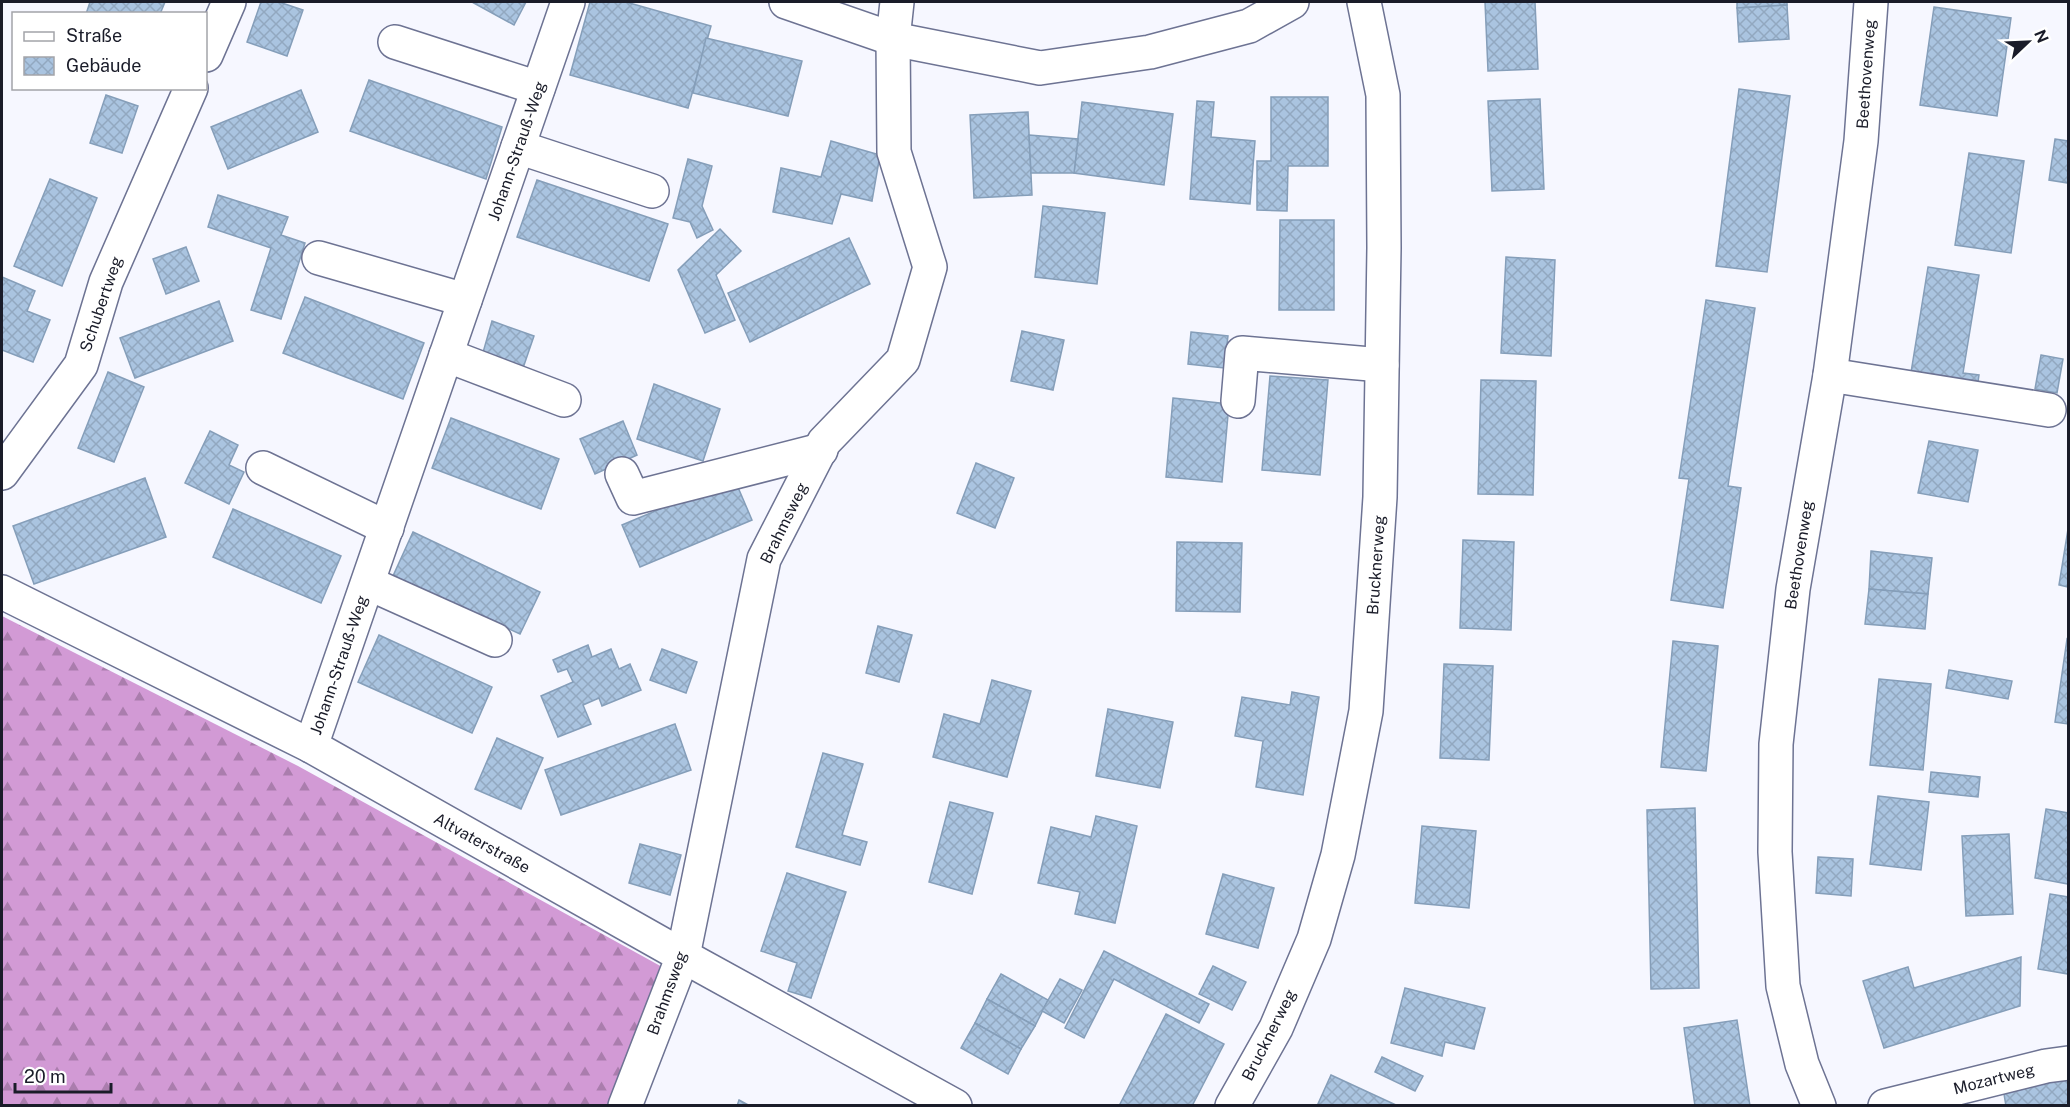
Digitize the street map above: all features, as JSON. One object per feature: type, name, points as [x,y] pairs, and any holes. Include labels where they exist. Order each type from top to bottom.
[{"type":"street","points":[[207,54],[229,2]]},
{"type":"street","name":"Johann-Strauß-Weg","points":[[311,746],[568,2]]},
{"type":"street","points":[[786,2],[893,39],[1040,68],[1161,50],[1249,26],[1292,2]]},
{"type":"street","name":"Brahmsweg","points":[[625,1106],[682,956],[764,559],[824,442],[903,360],[930,267],[894,153],[893,39],[897,2]]},
{"type":"street","name":"Brucknerweg","points":[[1233,1106],[1276,1028],[1314,939],[1338,855],[1366,711],[1380,497],[1383,95],[1364,2]]},
{"type":"street","name":"Beethovenweg","points":[[1819,1106],[1802,1064],[1783,986],[1775,852],[1776,768],[1792,589],[1830,375],[1861,141],[1871,32],[1871,2]]},
{"type":"street","points":[[395,42],[538,88]]},
{"type":"street","name":"Schubertweg","points":[[2,473],[81,365],[105,282],[190,90]]},
{"type":"street","points":[[518,147],[652,191]]},
{"type":"street","points":[[319,258],[465,300]]},
{"type":"street","points":[[1238,401],[1242,353],[1382,365]]},
{"type":"street","points":[[446,355],[564,400]]},
{"type":"street","points":[[1830,375],[2049,410]]},
{"type":"street","points":[[622,474],[633,498],[821,450]]},
{"type":"street","points":[[263,468],[387,528]]},
{"type":"street","name":"Johann-Strauß-Weg","points":[[368,584],[495,640]]},
{"type":"street","name":"Altvaterstraße","points":[[2,592],[311,746],[682,956],[955,1106]]},
{"type":"street","name":"Mozartweg","points":[[1885,1106],[2046,1066],[2068,1063]]},
{"type":"green space","points":[[2,616],[298,766],[664,968],[610,1105],[2,1105]]},
{"type":"building","points":[[90,2],[165,2],[161,12],[87,12]]},
{"type":"building","points":[[261,2],[279,2],[303,10],[287,56],[247,42]]},
{"type":"building","points":[[472,2],[526,2],[514,25]]},
{"type":"building","points":[[590,2],[626,2],[711,26],[688,108],[570,75]]},
{"type":"building","points":[[1485,2],[1535,2],[1538,69],[1488,71]]},
{"type":"building","points":[[1737,2],[1787,2],[1787,5],[1737,8]]},
{"type":"building","points":[[1787,5],[1789,39],[1739,42],[1737,8]]},
{"type":"building","points":[[1934,7],[2011,18],[1997,116],[1920,105]]},
{"type":"building","points":[[706,38],[802,61],[788,116],[693,93]]},
{"type":"building","points":[[369,80],[502,127],[486,179],[350,131]]},
{"type":"building","points":[[1739,89],[1790,96],[1767,272],[1716,266]]},
{"type":"building","points":[[301,90],[318,132],[228,169],[211,127]]},
{"type":"building","points":[[106,95],[138,106],[122,153],[90,143]]},
{"type":"building","points":[[1271,97],[1328,97],[1328,166],[1288,166],[1287,211],[1257,210],[1257,161],[1271,161]]},
{"type":"building","points":[[1540,99],[1544,189],[1492,191],[1488,101]]},
{"type":"building","points":[[1197,101],[1214,102],[1211,137],[1255,141],[1250,204],[1190,199]]},
{"type":"building","points":[[1082,102],[1173,114],[1164,185],[1074,173]]},
{"type":"building","points":[[1028,112],[1032,195],[974,198],[970,115]]},
{"type":"building","points":[[1029,135],[1078,139],[1074,173],[1031,173]]},
{"type":"building","points":[[2055,139],[2068,141],[2068,183],[2049,180]]},
{"type":"building","points":[[831,141],[880,155],[872,201],[841,194],[832,224],[773,212],[781,168],[821,177]]},
{"type":"building","points":[[1969,153],[2024,161],[2011,253],[1955,245]]},
{"type":"building","points":[[688,159],[712,166],[702,206],[713,230],[697,238],[690,222],[673,218]]},
{"type":"building","points":[[50,179],[97,198],[62,286],[14,266]]},
{"type":"building","points":[[537,180],[668,224],[649,281],[517,237]]},
{"type":"building","points":[[218,195],[288,217],[281,235],[305,243],[281,319],[251,310],[271,248],[208,227]]},
{"type":"building","points":[[1043,206],[1105,213],[1097,284],[1035,277]]},
{"type":"building","points":[[1280,220],[1334,220],[1334,310],[1279,310]]},
{"type":"building","points":[[720,229],[741,251],[716,275],[735,320],[705,333],[678,270]]},
{"type":"building","points":[[849,238],[870,284],[750,342],[728,293]]},
{"type":"building","points":[[186,247],[199,281],[166,294],[153,259]]},
{"type":"building","points":[[1506,257],[1555,260],[1551,356],[1501,353]]},
{"type":"building","points":[[1928,267],[1979,275],[1963,373],[1979,375],[1976,396],[1909,385]]},
{"type":"building","points":[[2,277],[35,291],[27,311],[50,320],[33,362],[2,350]]},
{"type":"building","points":[[305,297],[424,343],[403,399],[283,353]]},
{"type":"building","points":[[1706,300],[1755,308],[1728,486],[1741,488],[1723,608],[1671,600],[1689,479],[1679,478]]},
{"type":"building","points":[[219,301],[233,341],[135,378],[120,338]]},
{"type":"building","points":[[492,321],[534,336],[522,371],[482,356]]},
{"type":"building","points":[[1022,331],[1064,340],[1053,390],[1011,381]]},
{"type":"building","points":[[1191,332],[1228,336],[1224,368],[1188,364]]},
{"type":"building","points":[[2041,355],[2063,359],[2057,393],[2035,389]]},
{"type":"building","points":[[108,372],[144,387],[114,462],[78,448]]},
{"type":"building","points":[[1270,376],[1328,380],[1320,475],[1262,470]]},
{"type":"building","points":[[1481,380],[1536,381],[1533,495],[1478,494]]},
{"type":"building","points":[[654,384],[720,409],[703,461],[637,439]]},
{"type":"building","points":[[1173,398],[1229,404],[1222,482],[1166,477]]},
{"type":"building","points":[[451,418],[559,459],[541,509],[432,468]]},
{"type":"building","points":[[623,421],[637,455],[595,474],[580,439]]},
{"type":"building","points":[[210,431],[238,445],[229,465],[244,472],[229,504],[185,483]]},
{"type":"building","points":[[1929,441],[1978,450],[1968,502],[1918,493]]},
{"type":"building","points":[[976,463],[1014,478],[995,528],[957,513]]},
{"type":"building","points":[[145,478],[166,537],[34,584],[13,526]]},
{"type":"building","points":[[734,478],[752,520],[640,567],[622,525]]},
{"type":"building","points":[[233,509],[341,556],[321,603],[213,557]]},
{"type":"building","points":[[2068,529],[2068,587],[2059,585]]},
{"type":"building","points":[[413,532],[540,592],[520,634],[393,576]]},
{"type":"building","points":[[1463,540],[1514,542],[1511,630],[1460,628]]},
{"type":"building","points":[[1177,542],[1242,543],[1240,612],[1176,611]]},
{"type":"building","points":[[1871,551],[1932,558],[1928,594],[1869,589]]},
{"type":"building","points":[[1869,589],[1928,594],[1925,629],[1865,624]]},
{"type":"building","points":[[878,626],[912,635],[899,682],[866,673]]},
{"type":"building","points":[[379,635],[492,687],[472,733],[358,682]]},
{"type":"building","points":[[2068,640],[2068,724],[2055,722]]},
{"type":"building","points":[[1673,641],[1718,646],[1706,771],[1661,767]]},
{"type":"building","points":[[588,645],[592,657],[611,649],[619,669],[630,664],[641,690],[602,706],[599,698],[583,705],[591,724],[558,737],[541,696],[573,682],[567,669],[558,672],[553,660]]},
{"type":"building","points":[[662,649],[697,662],[686,693],[650,680]]},
{"type":"building","points":[[1444,664],[1493,666],[1489,760],[1440,758]]},
{"type":"building","points":[[1949,670],[2012,681],[2008,699],[1946,688]]},
{"type":"building","points":[[1879,679],[1931,684],[1923,770],[1870,765]]},
{"type":"building","points":[[992,680],[1031,691],[1007,777],[933,757],[944,714],[980,724]]},
{"type":"building","points":[[1292,692],[1319,697],[1303,795],[1256,787],[1263,741],[1235,736],[1242,697],[1290,705]]},
{"type":"building","points":[[1108,709],[1173,722],[1160,788],[1096,776]]},
{"type":"building","points":[[675,724],[691,770],[561,815],[545,770]]},
{"type":"building","points":[[497,738],[543,758],[521,809],[475,789]]},
{"type":"building","points":[[823,753],[863,764],[842,835],[867,842],[860,865],[796,847]]},
{"type":"building","points":[[1931,772],[1980,777],[1978,797],[1929,792]]},
{"type":"building","points":[[1878,796],[1929,802],[1921,870],[1870,864]]},
{"type":"building","points":[[950,802],[993,813],[972,894],[929,882]]},
{"type":"building","points":[[1695,808],[1699,988],[1651,989],[1647,810]]},
{"type":"building","points":[[2046,809],[2068,813],[2068,884],[2035,878]]},
{"type":"building","points":[[1096,816],[1137,826],[1115,923],[1075,914],[1080,892],[1038,883],[1051,827],[1091,837]]},
{"type":"building","points":[[1422,826],[1476,831],[1469,908],[1415,903]]},
{"type":"building","points":[[2009,834],[2013,914],[1966,916],[1962,836]]},
{"type":"building","points":[[640,844],[681,855],[670,895],[629,883]]},
{"type":"building","points":[[1818,857],[1853,859],[1851,896],[1816,893]]},
{"type":"building","points":[[787,873],[846,892],[811,998],[788,991],[797,963],[761,951]]},
{"type":"building","points":[[1223,874],[1274,888],[1258,948],[1206,934]]},
{"type":"building","points":[[2050,894],[2068,897],[2068,974],[2038,969]]},
{"type":"building","points":[[1104,951],[1209,1004],[1199,1023],[1114,979],[1084,1038],[1065,1028]]},
{"type":"building","points":[[2021,957],[2020,1006],[1884,1048],[1863,981],[1908,967],[1914,988]]},
{"type":"building","points":[[1213,966],[1246,982],[1232,1010],[1199,994]]},
{"type":"building","points":[[1001,974],[1048,1000],[1035,1026],[987,999]]},
{"type":"building","points":[[1060,979],[1082,990],[1064,1023],[1042,1011]]},
{"type":"building","points":[[1405,988],[1485,1008],[1474,1049],[1445,1042],[1442,1056],[1391,1043]]},
{"type":"building","points":[[987,999],[1035,1026],[1021,1049],[975,1023]]},
{"type":"building","points":[[1166,1014],[1224,1044],[1192,1106],[1119,1106]]},
{"type":"building","points":[[1737,1020],[1750,1106],[1695,1106],[1684,1028]]},
{"type":"building","points":[[975,1023],[1021,1049],[1008,1074],[961,1048]]},
{"type":"building","points":[[1382,1057],[1423,1076],[1415,1091],[1375,1072]]},
{"type":"building","points":[[1331,1075],[1396,1105],[1396,1106],[1317,1106]]},
{"type":"building","points":[[2068,1076],[2068,1106],[2006,1106],[2003,1088]]},
{"type":"building","points":[[739,1100],[750,1106],[737,1106]]}]
